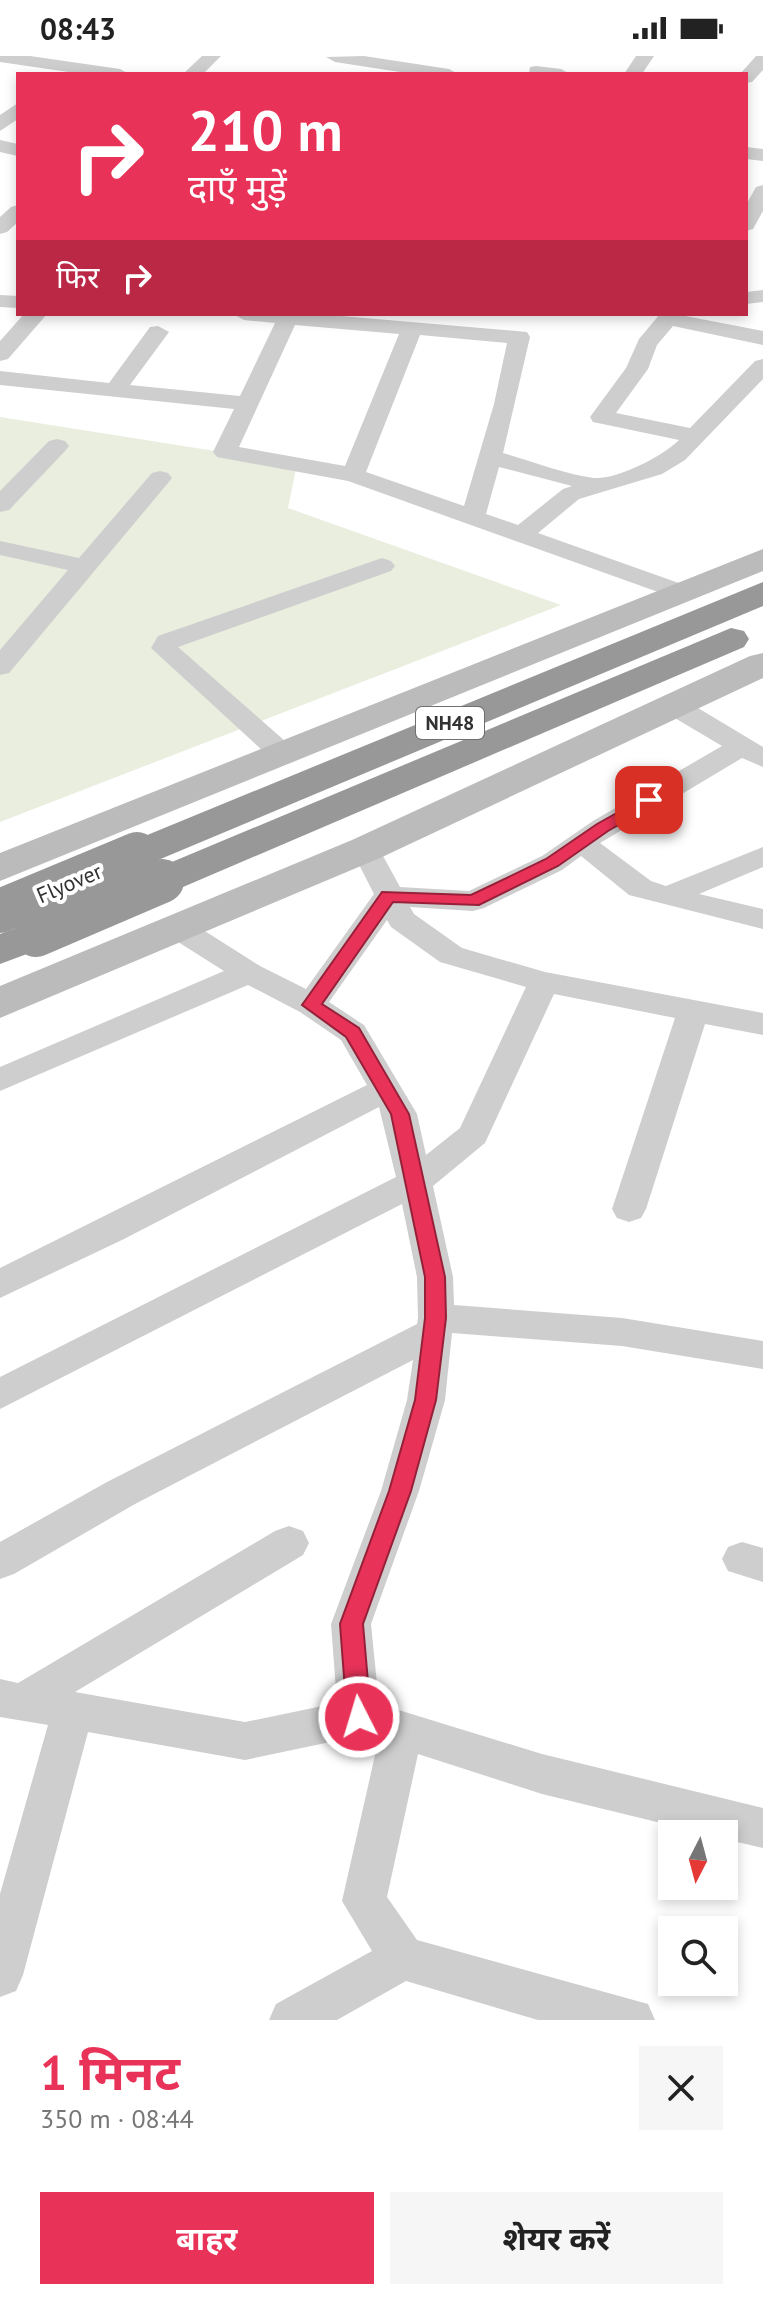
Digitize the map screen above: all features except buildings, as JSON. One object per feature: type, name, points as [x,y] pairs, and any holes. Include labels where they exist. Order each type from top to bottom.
[{"type":"highway","name":"NH48","points":[[150,868],[763,593]]},
{"type":"highway","name":"NH48","points":[[150,868],[763,626]]},
{"type":"highway","name":"Flyover","points":[[0,911],[150,868]]},
{"type":"highway","name":"Flyover","points":[[18,942],[150,868]]},
{"type":"street","points":[[89,70],[104,56]]},
{"type":"street","points":[[194,72],[212,56]]},
{"type":"street","points":[[428,71],[441,56]]},
{"type":"street","points":[[319,72],[336,57],[435,72]]},
{"type":"street","points":[[4,58],[104,72]]},
{"type":"street","points":[[748,76],[763,59]]},
{"type":"street","points":[[0,125],[16,111]]},
{"type":"street","points":[[748,221],[763,191]]},
{"type":"street","points":[[0,228],[16,213]]},
{"type":"street","points":[[0,353],[34,316]]},
{"type":"street","points":[[266,316],[519,337],[473,516]]},
{"type":"street","points":[[696,436],[601,417],[637,369],[658,317],[737,323],[763,338]]},
{"type":"street","points":[[288,318],[225,452],[353,475],[681,592]]},
{"type":"street","points":[[353,475],[412,327]]},
{"type":"street","points":[[115,390],[158,332]]},
{"type":"street","points":[[522,534],[571,494],[654,469],[677,455],[763,366]]},
{"type":"street","points":[[0,378],[250,404]]},
{"type":"street","points":[[0,505],[57,446]]},
{"type":"street","points":[[490,457],[598,486]]},
{"type":"street","points":[[0,667],[160,478]]},
{"type":"street","points":[[0,548],[87,567]]},
{"type":"street","points":[[1,866],[284,755],[763,559]]},
{"type":"street","points":[[284,755],[164,648],[167,642],[382,566]]},
{"type":"street","points":[[0,1003],[366,849],[763,664]]},
{"type":"street","points":[[673,705],[752,753]]},
{"type":"street","points":[[388,896],[473,901],[552,863],[581,842],[752,753]]},
{"type":"street","points":[[581,842],[640,888],[763,919]]},
{"type":"street","points":[[366,849],[402,920],[451,955],[544,982],[763,1024]]},
{"type":"street","points":[[668,896],[763,856]]},
{"type":"street","points":[[1,866],[163,934],[311,1005],[353,1033],[400,1114],[435,1277],[435,1325],[426,1400],[400,1491],[351,1624],[359,1717]]},
{"type":"street","points":[[311,1005],[388,896]]},
{"type":"street","points":[[0,1080],[110,1030],[249,973]]},
{"type":"street","points":[[0,1394],[415,1182],[473,1135],[544,982]]},
{"type":"street","points":[[629,1209],[693,1011]]},
{"type":"street","points":[[0,1284],[384,1090]]},
{"type":"street","points":[[0,1562],[121,1493],[435,1325],[622,1332],[763,1355]]},
{"type":"street","points":[[12,1699],[289,1543]]},
{"type":"street","points":[[12,1699],[245,1741],[359,1717],[542,1774],[763,1828]]},
{"type":"street","points":[[0,1975],[73,1711]]},
{"type":"street","points":[[402,1731],[364,1901],[403,1958],[572,2014],[632,2020]]},
{"type":"street","points":[[292,2020],[403,1958]]},
{"type":"shaded area","points":[[0,417],[297,464],[288,508],[561,605],[0,822]]},
{"type":"route","points":[[359,1717],[351,1624],[400,1491],[426,1400],[436,1318],[435,1277],[400,1114],[353,1033],[311,1005],[388,896],[473,901],[552,863],[603,827],[649,800]]}]
